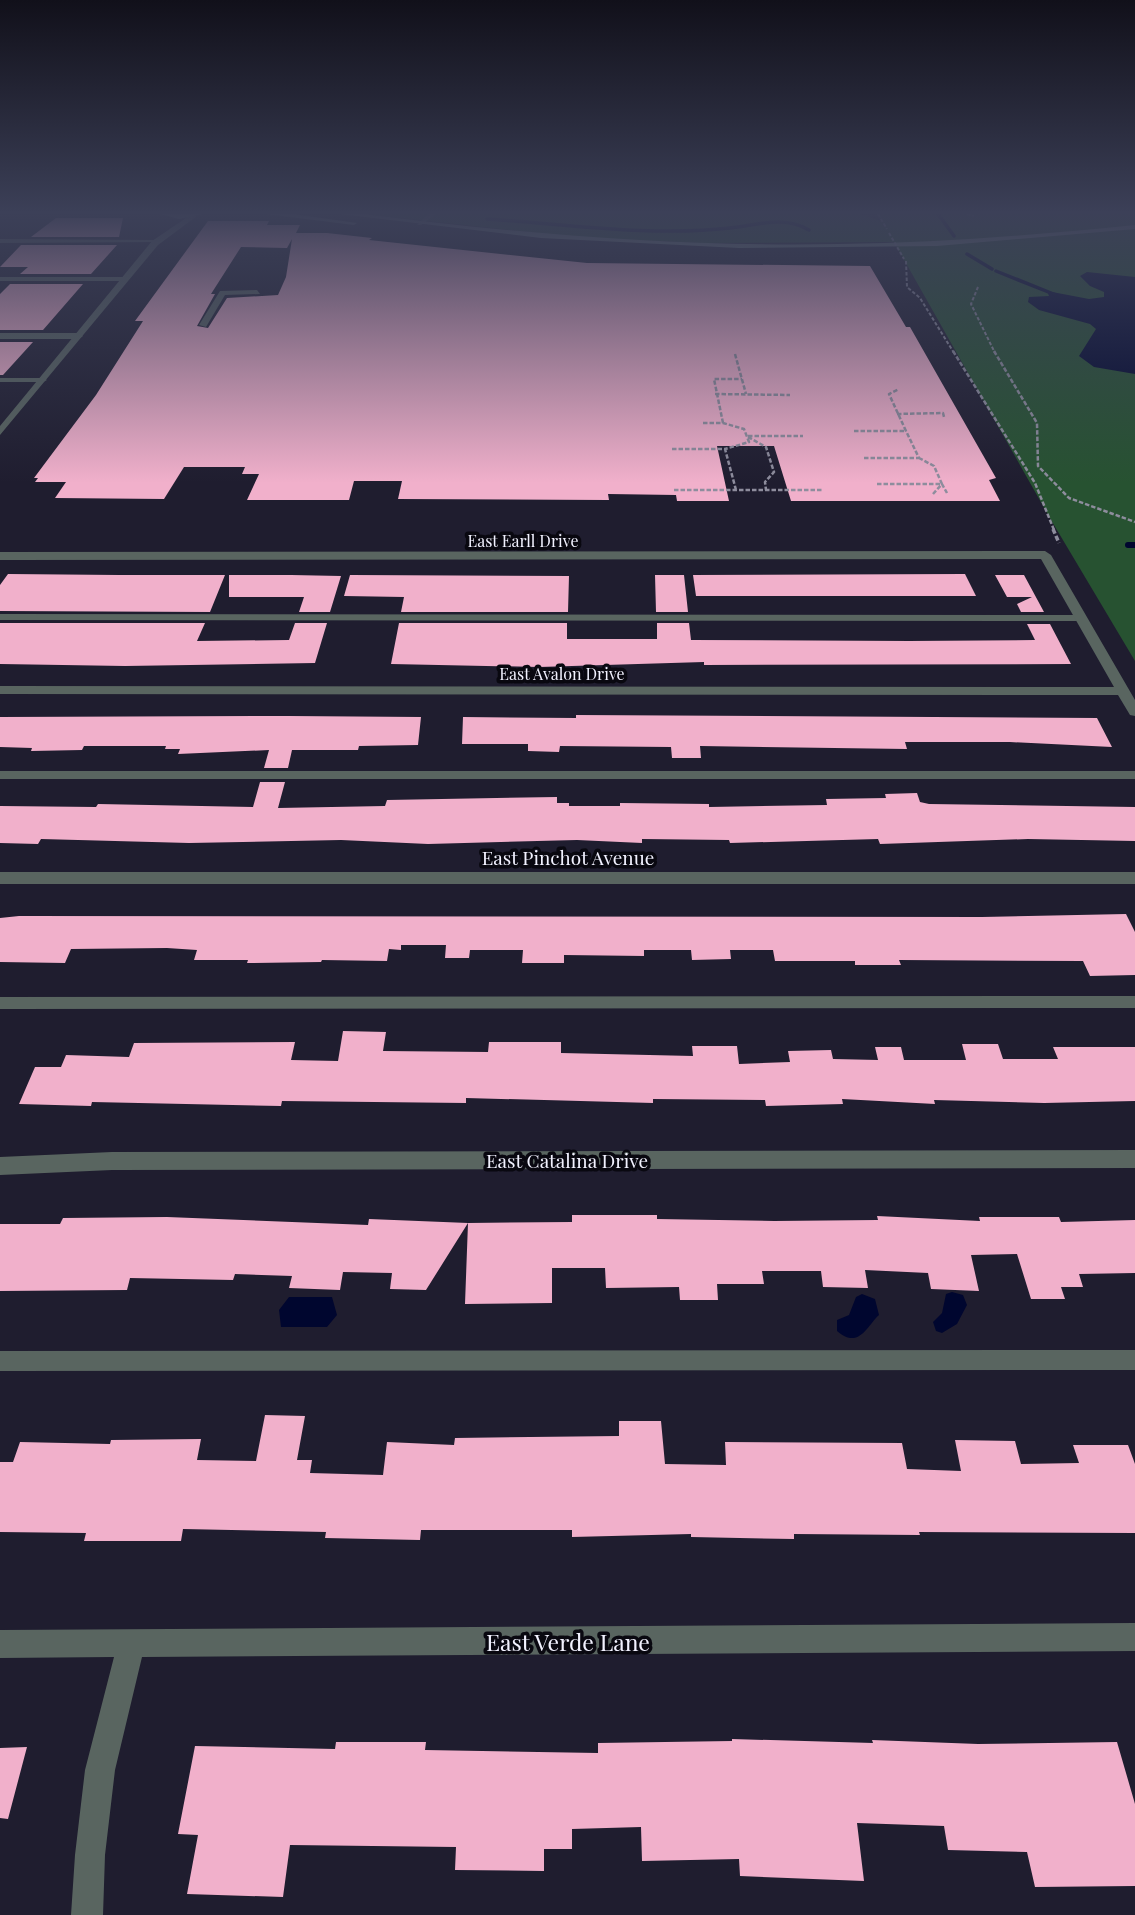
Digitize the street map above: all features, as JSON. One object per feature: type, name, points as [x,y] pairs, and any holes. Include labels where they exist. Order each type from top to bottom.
[{"type":"street","points":[[0,432],[105,303]]},
{"type":"street","points":[[0,336],[79,336]]},
{"type":"street","name":"East Earll Drive","points":[[0,556],[1045,555],[1081,618]]},
{"type":"street","points":[[1081,618],[1135,712]]},
{"type":"street","name":"East Avalon Drive","points":[[0,690],[1123,691]]},
{"type":"street","name":"East Pinchot Avenue","points":[[0,878],[1135,878]]},
{"type":"street","name":"East Catalina Drive","points":[[0,1166],[112,1161],[1135,1159]]},
{"type":"street","name":"East Verde Lane","points":[[0,1644],[1135,1637]]},
{"type":"street","points":[[87,1915],[90,1855],[100,1770],[131,1644]]},
{"type":"lane","points":[[203,325],[217,303]]},
{"type":"lane","points":[[0,380],[43,380]]},
{"type":"lane","points":[[0,617],[1081,618]]},
{"type":"lane","points":[[0,775],[1135,775]]},
{"type":"lane","points":[[0,1003],[1135,1002]]},
{"type":"lane","points":[[0,1361],[1135,1360]]},
{"type":"path","points":[[923,303],[1035,483],[1062,551]]},
{"type":"path","points":[[971,303],[982,332],[1037,423],[1038,466],[1069,498],[1135,522]]},
{"type":"path","points":[[735,355],[746,394]]},
{"type":"path","points":[[723,423],[714,379],[742,379]]},
{"type":"path","points":[[900,389],[889,394],[919,458]]},
{"type":"path","points":[[716,394],[790,394]]},
{"type":"path","points":[[897,414],[943,413],[944,417]]},
{"type":"path","points":[[672,449],[725,449],[750,442],[744,429],[723,423],[702,423]]},
{"type":"path","points":[[854,431],[906,431]]},
{"type":"path","points":[[747,436],[803,436]]},
{"type":"path","points":[[747,436],[766,447],[774,472],[765,482],[766,490]]},
{"type":"path","points":[[725,449],[736,490]]},
{"type":"path","points":[[864,458],[919,458],[934,466],[947,493]]},
{"type":"path","points":[[877,484],[942,484]]},
{"type":"path","points":[[933,494],[942,484]]},
{"type":"path","points":[[674,490],[822,490]]},
{"type":"green space","points":[[929,303],[1135,303],[1135,661],[1051,520]]},
{"type":"water","points":[[1030,303],[1135,303],[1135,374],[1094,367],[1079,356],[1096,329],[1090,324],[1039,310]]},
{"type":"water","points":[[952,1292],[963,1295],[967,1305],[957,1324],[942,1333],[936,1331],[933,1322],[942,1313],[946,1294]]},
{"type":"water","points":[[862,1294],[875,1299],[879,1315],[862,1334],[851,1338],[837,1331],[837,1320],[849,1315],[856,1297]]},
{"type":"water","points":[[289,1297],[332,1297],[337,1315],[327,1327],[281,1327],[279,1310]]},
{"type":"building","points":[[0,303],[66,303],[43,330],[0,330]]},
{"type":"building","points":[[148,303],[210,303],[197,326],[208,328],[224,303],[892,303],[906,327],[910,327],[996,478],[989,480],[1000,501],[791,501],[774,446],[717,446],[729,501],[677,501],[676,495],[608,494],[609,500],[398,499],[402,481],[354,481],[349,500],[247,500],[259,474],[242,474],[245,467],[184,467],[164,499],[55,498],[66,482],[35,482],[38,478],[34,478],[96,395],[143,321],[135,321]]},
{"type":"building","points":[[0,342],[33,342],[3,375],[0,375]]},
{"type":"building","points":[[8,574],[225,575],[210,612],[0,611],[0,585]]},
{"type":"building","points":[[965,574],[976,596],[696,596],[693,575]]},
{"type":"building","points":[[229,575],[341,576],[330,612],[299,612],[304,597],[229,597]]},
{"type":"building","points":[[350,575],[569,576],[568,612],[401,612],[404,597],[344,596]]},
{"type":"building","points":[[655,575],[684,575],[688,612],[656,612]]},
{"type":"building","points":[[995,575],[1024,575],[1044,612],[1021,612],[1017,604],[1032,597],[1007,597]]},
{"type":"building","points":[[0,623],[205,623],[197,641],[289,640],[295,623],[327,623],[315,663],[125,666],[0,664]]},
{"type":"building","points":[[399,623],[567,623],[567,639],[657,639],[657,623],[689,623],[691,640],[909,641],[1035,640],[1027,624],[1050,624],[1071,664],[704,665],[704,662],[539,667],[391,664]]},
{"type":"building","points":[[576,715],[1097,718],[1112,747],[1010,742],[905,742],[907,749],[700,746],[701,758],[672,758],[671,747],[560,746],[559,752],[528,751],[528,744],[462,744],[463,717],[576,718]]},
{"type":"building","points":[[0,717],[421,717],[418,745],[359,746],[358,750],[292,750],[288,768],[264,768],[269,750],[178,754],[180,749],[165,749],[166,746],[84,746],[82,750],[31,751],[32,748],[0,747]]},
{"type":"building","points":[[260,782],[285,782],[278,808],[385,806],[387,800],[557,797],[557,803],[569,803],[569,806],[620,806],[620,803],[709,804],[709,807],[827,805],[826,799],[886,798],[885,794],[917,793],[920,802],[929,804],[1135,807],[1135,841],[1028,839],[880,844],[878,839],[730,843],[729,840],[642,839],[642,843],[577,840],[428,844],[341,840],[189,843],[41,839],[38,844],[0,843],[0,806],[96,807],[98,804],[253,807]]},
{"type":"building","points":[[1126,914],[1135,932],[1135,975],[1090,976],[1083,961],[899,960],[901,965],[855,965],[855,961],[775,961],[773,950],[730,950],[731,959],[692,960],[691,950],[644,950],[644,956],[564,955],[564,963],[522,963],[523,950],[470,950],[469,958],[445,958],[446,945],[401,945],[401,950],[389,949],[387,961],[247,963],[248,960],[194,960],[197,950],[167,948],[71,949],[65,963],[0,962],[0,918],[19,916],[982,917]]},
{"type":"building","points":[[343,1031],[386,1032],[383,1051],[488,1052],[489,1042],[561,1042],[561,1053],[693,1056],[692,1046],[737,1046],[739,1064],[790,1062],[788,1051],[831,1050],[833,1059],[878,1060],[875,1047],[901,1047],[904,1060],[966,1060],[962,1044],[998,1044],[1003,1059],[1058,1059],[1053,1047],[1135,1047],[1135,1101],[1044,1103],[934,1100],[935,1104],[842,1099],[843,1104],[766,1106],[765,1100],[653,1099],[653,1103],[466,1098],[466,1103],[282,1101],[281,1106],[92,1102],[91,1106],[19,1104],[35,1067],[61,1067],[66,1055],[129,1057],[134,1043],[295,1042],[291,1060],[338,1061]]},
{"type":"building","points":[[572,1215],[657,1215],[657,1219],[774,1221],[878,1220],[877,1216],[980,1221],[979,1217],[1059,1217],[1061,1222],[1135,1220],[1135,1273],[1079,1274],[1083,1287],[1061,1287],[1065,1299],[1031,1299],[1017,1254],[971,1255],[979,1291],[931,1289],[928,1273],[865,1270],[868,1288],[823,1287],[821,1271],[762,1271],[764,1284],[717,1284],[718,1300],[680,1300],[679,1287],[606,1288],[605,1268],[552,1268],[552,1303],[465,1304],[468,1223],[572,1222]]},
{"type":"building","points":[[167,1217],[368,1225],[369,1219],[468,1223],[426,1290],[390,1289],[392,1273],[343,1272],[340,1290],[289,1288],[292,1276],[235,1274],[233,1280],[130,1278],[127,1290],[0,1291],[0,1224],[60,1224],[63,1218]]},
{"type":"building","points":[[265,1415],[305,1416],[297,1460],[312,1460],[310,1473],[383,1475],[387,1442],[454,1445],[455,1438],[619,1436],[619,1421],[661,1421],[665,1464],[726,1465],[725,1442],[902,1443],[907,1469],[961,1471],[955,1440],[1015,1441],[1021,1464],[1079,1463],[1073,1445],[1128,1445],[1135,1464],[1135,1533],[794,1534],[794,1539],[691,1537],[691,1534],[572,1537],[572,1530],[421,1530],[420,1540],[325,1538],[326,1532],[183,1529],[181,1541],[84,1541],[86,1533],[0,1532],[0,1462],[13,1462],[20,1442],[110,1444],[111,1440],[201,1439],[197,1460],[256,1461]]},
{"type":"building","points":[[732,1739],[978,1744],[1117,1742],[1135,1804],[1135,1886],[1035,1887],[1027,1852],[948,1850],[944,1826],[857,1823],[864,1881],[740,1876],[739,1859],[642,1861],[641,1827],[572,1829],[572,1849],[544,1849],[544,1871],[455,1870],[456,1847],[290,1845],[283,1897],[187,1894],[198,1835],[178,1834],[195,1746],[335,1749],[336,1742],[426,1742],[425,1750],[598,1753],[598,1743]]},
{"type":"building","points":[[27,1747],[8,1819],[0,1818],[0,1748]]},
{"type":"waterway","points":[[1128,545],[1135,545]]}]
